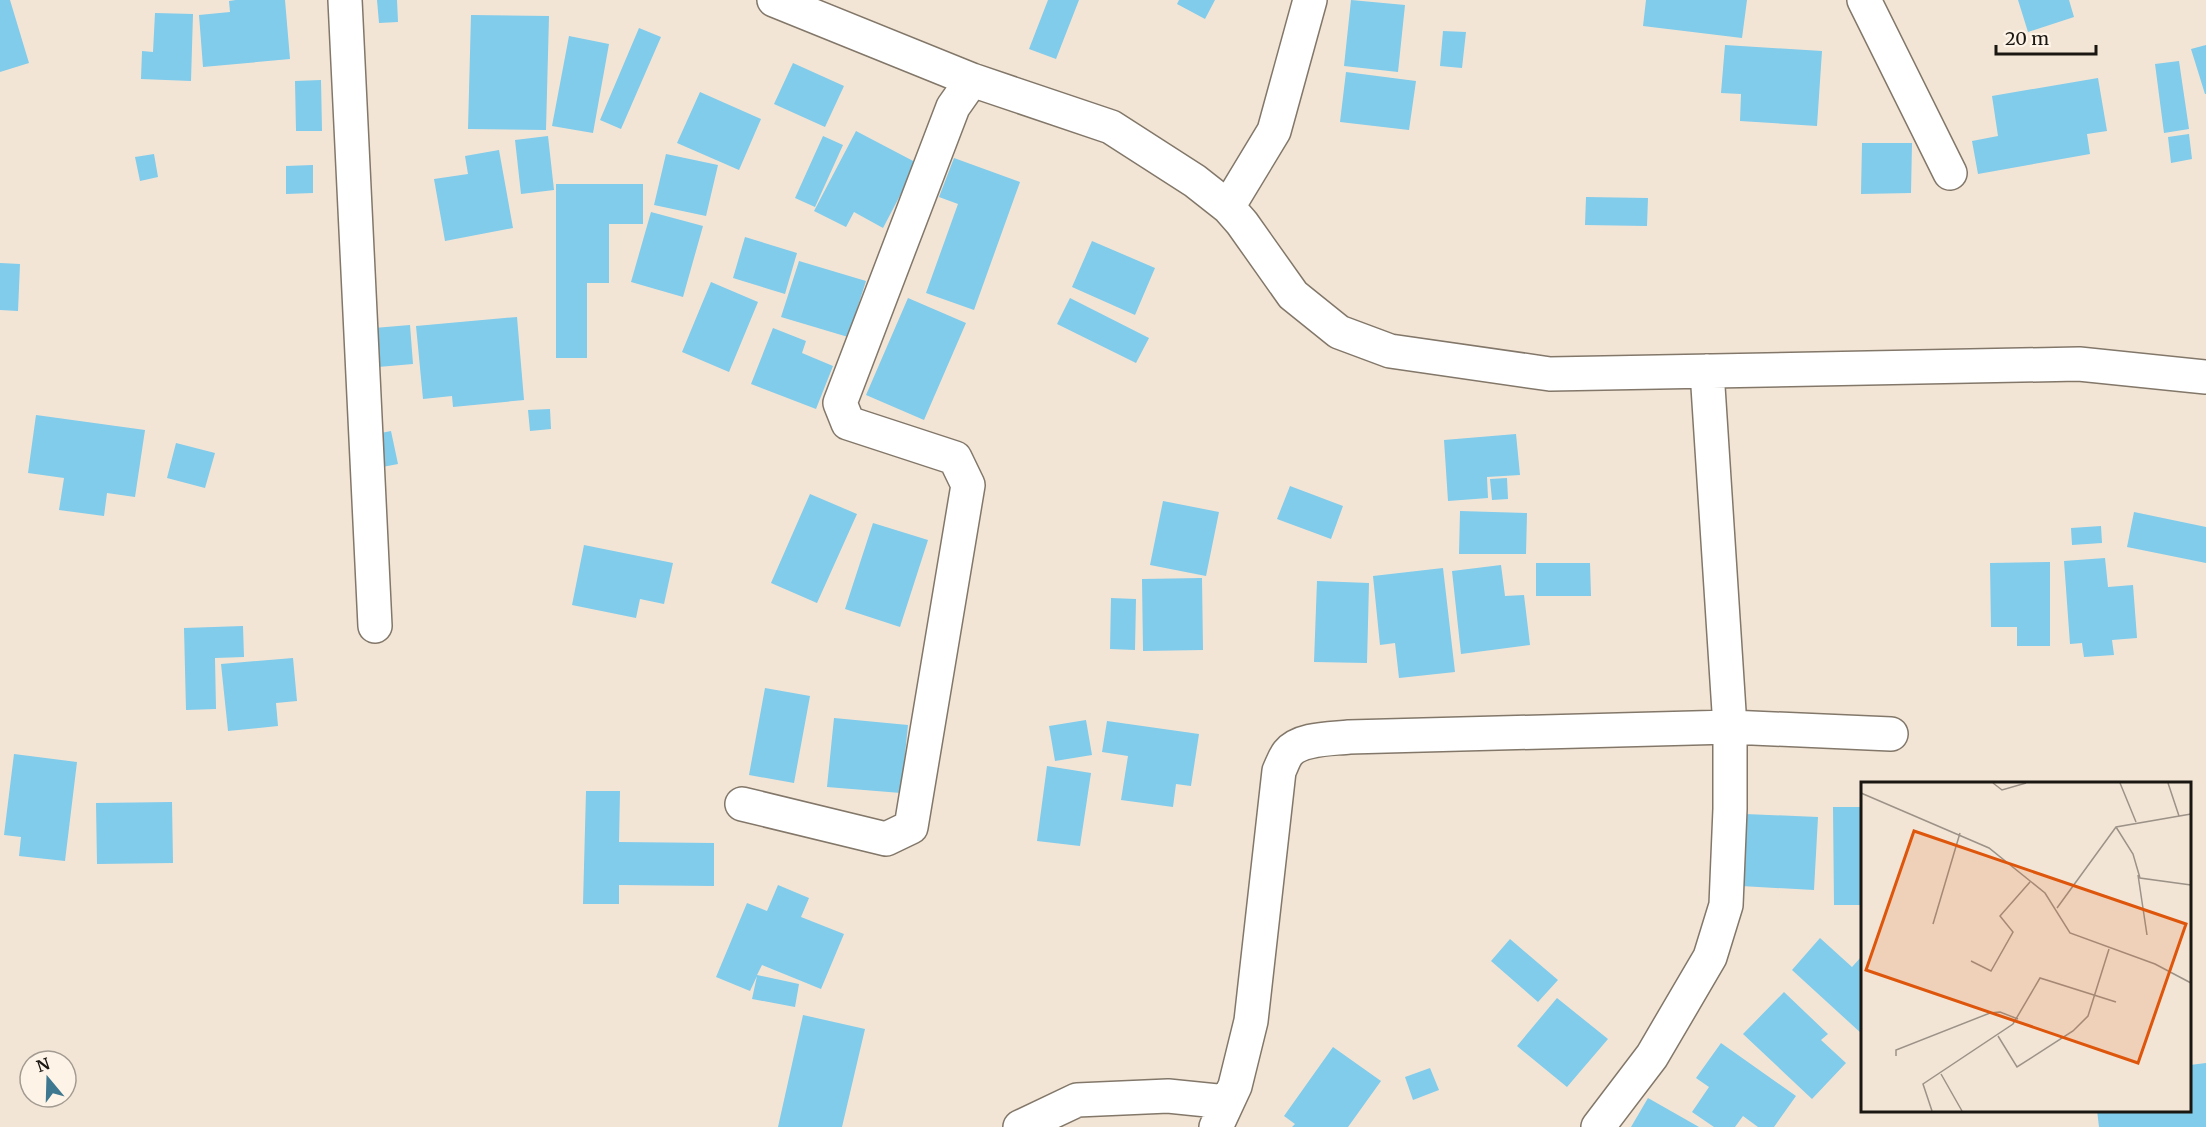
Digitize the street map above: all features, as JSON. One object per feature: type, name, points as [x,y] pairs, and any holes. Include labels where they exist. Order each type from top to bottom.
[{"type":"street","points":[[345,0],[375,626]]},
{"type":"street","points":[[774,0],[972,80],[1111,127],[1195,181],[1228,207],[1293,295],[1339,332],[1390,351],[1550,374],[2079,364],[2206,377]]},
{"type":"street","points":[[1228,207],[1274,131],[1310,0]]},
{"type":"street","points":[[1864,0],[1950,173]]},
{"type":"street","points":[[741,804],[886,839],[911,827],[968,485],[954,459],[848,423],[840,403],[953,107],[972,80]]},
{"type":"street","points":[[1598,1127],[1652,1056],[1710,957],[1726,905],[1730,809],[1730,727],[1707,371]]},
{"type":"street","points":[[1020,1127],[1077,1100],[1168,1096],[1222,1115],[1235,1086],[1251,1021],[1279,771],[1286,755],[1293,748],[1348,737],[1730,727],[1891,734]]},
{"type":"building","points":[[0,0],[10,0],[29,63],[0,72]]},
{"type":"building","points":[[285,0],[290,59],[203,67],[199,15],[230,12],[229,1]]},
{"type":"building","points":[[377,0],[397,0],[398,22],[379,23]]},
{"type":"building","points":[[1048,0],[1079,0],[1056,59],[1029,49]]},
{"type":"building","points":[[1179,0],[1215,0],[1205,19],[1177,4]]},
{"type":"building","points":[[1351,0],[1405,5],[1398,72],[1344,66]]},
{"type":"building","points":[[1646,0],[1747,0],[1742,38],[1643,26]]},
{"type":"building","points":[[2018,0],[2069,0],[2074,17],[2028,32]]},
{"type":"building","points":[[155,13],[193,14],[191,81],[141,79],[142,51],[153,52]]},
{"type":"building","points":[[471,15],[549,16],[546,130],[468,129]]},
{"type":"building","points":[[639,28],[661,37],[621,129],[600,120]]},
{"type":"building","points":[[1443,31],[1466,32],[1462,68],[1440,66]]},
{"type":"building","points":[[569,36],[609,44],[593,133],[552,126]]},
{"type":"building","points":[[1725,45],[1822,51],[1817,126],[1740,121],[1741,94],[1721,93]]},
{"type":"building","points":[[2206,45],[2206,94],[2205,94],[2191,49]]},
{"type":"building","points":[[2179,61],[2189,129],[2164,133],[2155,64]]},
{"type":"building","points":[[793,63],[844,86],[825,127],[774,104]]},
{"type":"building","points":[[1346,72],[1416,81],[1409,130],[1340,122]]},
{"type":"building","points":[[2098,78],[2107,131],[2087,134],[2090,154],[1978,174],[1972,141],[1998,136],[1992,96]]},
{"type":"building","points":[[321,80],[322,131],[296,131],[295,81]]},
{"type":"building","points":[[700,92],[761,119],[739,170],[677,143]]},
{"type":"building","points":[[856,131],[917,163],[883,228],[854,212],[846,227],[814,211]]},
{"type":"building","points":[[2189,134],[2192,159],[2171,163],[2168,137]]},
{"type":"building","points":[[548,136],[554,190],[521,194],[515,140]]},
{"type":"building","points":[[823,136],[843,145],[815,207],[795,198]]},
{"type":"building","points":[[1862,143],[1912,143],[1911,193],[1861,194]]},
{"type":"building","points":[[499,150],[513,228],[445,241],[434,179],[468,174],[465,156]]},
{"type":"building","points":[[154,154],[158,177],[140,181],[135,157]]},
{"type":"building","points":[[666,154],[718,165],[706,216],[654,205]]},
{"type":"building","points":[[954,158],[1020,182],[974,310],[926,293],[958,204],[939,197]]},
{"type":"building","points":[[313,165],[313,193],[286,194],[286,166]]},
{"type":"building","points":[[556,184],[643,184],[643,224],[609,224],[609,283],[587,283],[587,358],[556,358]]},
{"type":"building","points":[[1586,197],[1648,198],[1647,226],[1585,225]]},
{"type":"building","points":[[651,212],[703,226],[683,297],[631,282]]},
{"type":"building","points":[[745,237],[797,253],[785,294],[733,278]]},
{"type":"building","points":[[1092,241],[1155,268],[1135,315],[1072,287]]},
{"type":"building","points":[[799,261],[866,281],[848,337],[781,317]]},
{"type":"building","points":[[0,263],[20,264],[18,311],[0,310]]},
{"type":"building","points":[[711,282],[758,302],[729,372],[682,352]]},
{"type":"building","points":[[908,298],[966,323],[924,420],[866,395]]},
{"type":"building","points":[[1070,298],[1149,338],[1136,363],[1057,324]]},
{"type":"building","points":[[517,317],[524,400],[453,407],[452,396],[423,399],[416,326]]},
{"type":"building","points":[[410,325],[413,364],[378,367],[374,328]]},
{"type":"building","points":[[773,328],[806,341],[802,353],[833,366],[816,409],[751,384]]},
{"type":"building","points":[[550,409],[551,429],[530,431],[528,410]]},
{"type":"building","points":[[36,415],[145,430],[135,497],[107,493],[104,516],[59,510],[64,478],[28,473]]},
{"type":"building","points":[[391,431],[398,464],[377,468],[371,435]]},
{"type":"building","points":[[1516,434],[1520,475],[1487,477],[1488,498],[1448,501],[1444,440]]},
{"type":"building","points":[[176,443],[215,453],[205,488],[167,478]]},
{"type":"building","points":[[1507,478],[1508,499],[1492,500],[1490,479]]},
{"type":"building","points":[[1290,486],[1343,506],[1331,539],[1277,519]]},
{"type":"building","points":[[810,494],[857,514],[817,603],[771,583]]},
{"type":"building","points":[[1163,501],[1219,512],[1206,576],[1150,565]]},
{"type":"building","points":[[1460,511],[1527,513],[1526,554],[1459,554]]},
{"type":"building","points":[[2134,512],[2206,527],[2206,563],[2127,547]]},
{"type":"building","points":[[873,523],[928,540],[900,627],[845,609]]},
{"type":"building","points":[[2101,526],[2102,543],[2072,545],[2071,528]]},
{"type":"building","points":[[584,545],[673,563],[664,604],[640,599],[636,618],[572,605]]},
{"type":"building","points":[[2105,558],[2108,587],[2133,585],[2137,638],[2112,640],[2114,655],[2084,657],[2082,643],[2070,644],[2064,561]]},
{"type":"building","points":[[2050,562],[2050,646],[2017,646],[2017,627],[1991,627],[1990,563]]},
{"type":"building","points":[[1536,563],[1590,563],[1591,596],[1536,596]]},
{"type":"building","points":[[1501,565],[1505,596],[1524,595],[1530,645],[1461,654],[1452,571]]},
{"type":"building","points":[[1443,568],[1455,672],[1399,678],[1395,643],[1380,645],[1373,576]]},
{"type":"building","points":[[1202,578],[1203,650],[1143,651],[1142,579]]},
{"type":"building","points":[[1317,581],[1369,583],[1367,663],[1314,662]]},
{"type":"building","points":[[1111,598],[1136,599],[1135,650],[1110,649]]},
{"type":"building","points":[[243,626],[244,657],[215,658],[216,709],[186,710],[184,628]]},
{"type":"building","points":[[293,658],[297,701],[276,703],[278,726],[228,731],[221,664]]},
{"type":"building","points":[[765,688],[810,696],[794,783],[749,775]]},
{"type":"building","points":[[834,718],[908,725],[901,793],[827,787]]},
{"type":"building","points":[[1086,720],[1092,755],[1055,761],[1049,726]]},
{"type":"building","points":[[1107,721],[1199,734],[1191,786],[1176,784],[1173,807],[1121,800],[1128,756],[1102,752]]},
{"type":"building","points":[[14,754],[77,762],[65,861],[19,856],[21,837],[4,835]]},
{"type":"building","points":[[1047,766],[1091,773],[1080,846],[1037,841]]},
{"type":"building","points":[[586,791],[620,791],[619,842],[714,843],[714,886],[619,885],[619,904],[583,904]]},
{"type":"building","points":[[172,802],[173,863],[97,864],[96,803]]},
{"type":"building","points":[[1833,807],[1861,807],[1861,905],[1834,905]]},
{"type":"building","points":[[1745,814],[1818,817],[1814,890],[1741,886]]},
{"type":"building","points":[[778,885],[809,898],[801,917],[844,934],[821,989],[762,965],[757,975],[799,984],[795,1007],[752,999],[757,976],[750,991],[716,977],[747,903],[767,911]]},
{"type":"building","points":[[1820,938],[1852,967],[1861,957],[1861,1033],[1792,970]]},
{"type":"building","points":[[1510,939],[1558,980],[1538,1002],[1491,961]]},
{"type":"building","points":[[1784,992],[1828,1034],[1821,1040],[1846,1063],[1812,1099],[1743,1034]]},
{"type":"building","points":[[1557,998],[1608,1039],[1567,1087],[1517,1046]]},
{"type":"building","points":[[803,1015],[865,1029],[842,1127],[778,1127]]},
{"type":"building","points":[[1721,1043],[1796,1096],[1774,1127],[1758,1127],[1743,1116],[1735,1127],[1714,1127],[1692,1112],[1709,1087],[1696,1078]]},
{"type":"building","points":[[1333,1047],[1381,1081],[1348,1127],[1292,1127],[1295,1124],[1284,1116]]},
{"type":"building","points":[[2206,1063],[2206,1127],[2099,1127],[2097,1112],[2191,1112],[2191,1065]]},
{"type":"building","points":[[1430,1068],[1439,1090],[1413,1100],[1405,1077]]},
{"type":"building","points":[[1648,1098],[1699,1127],[1631,1127]]}]
